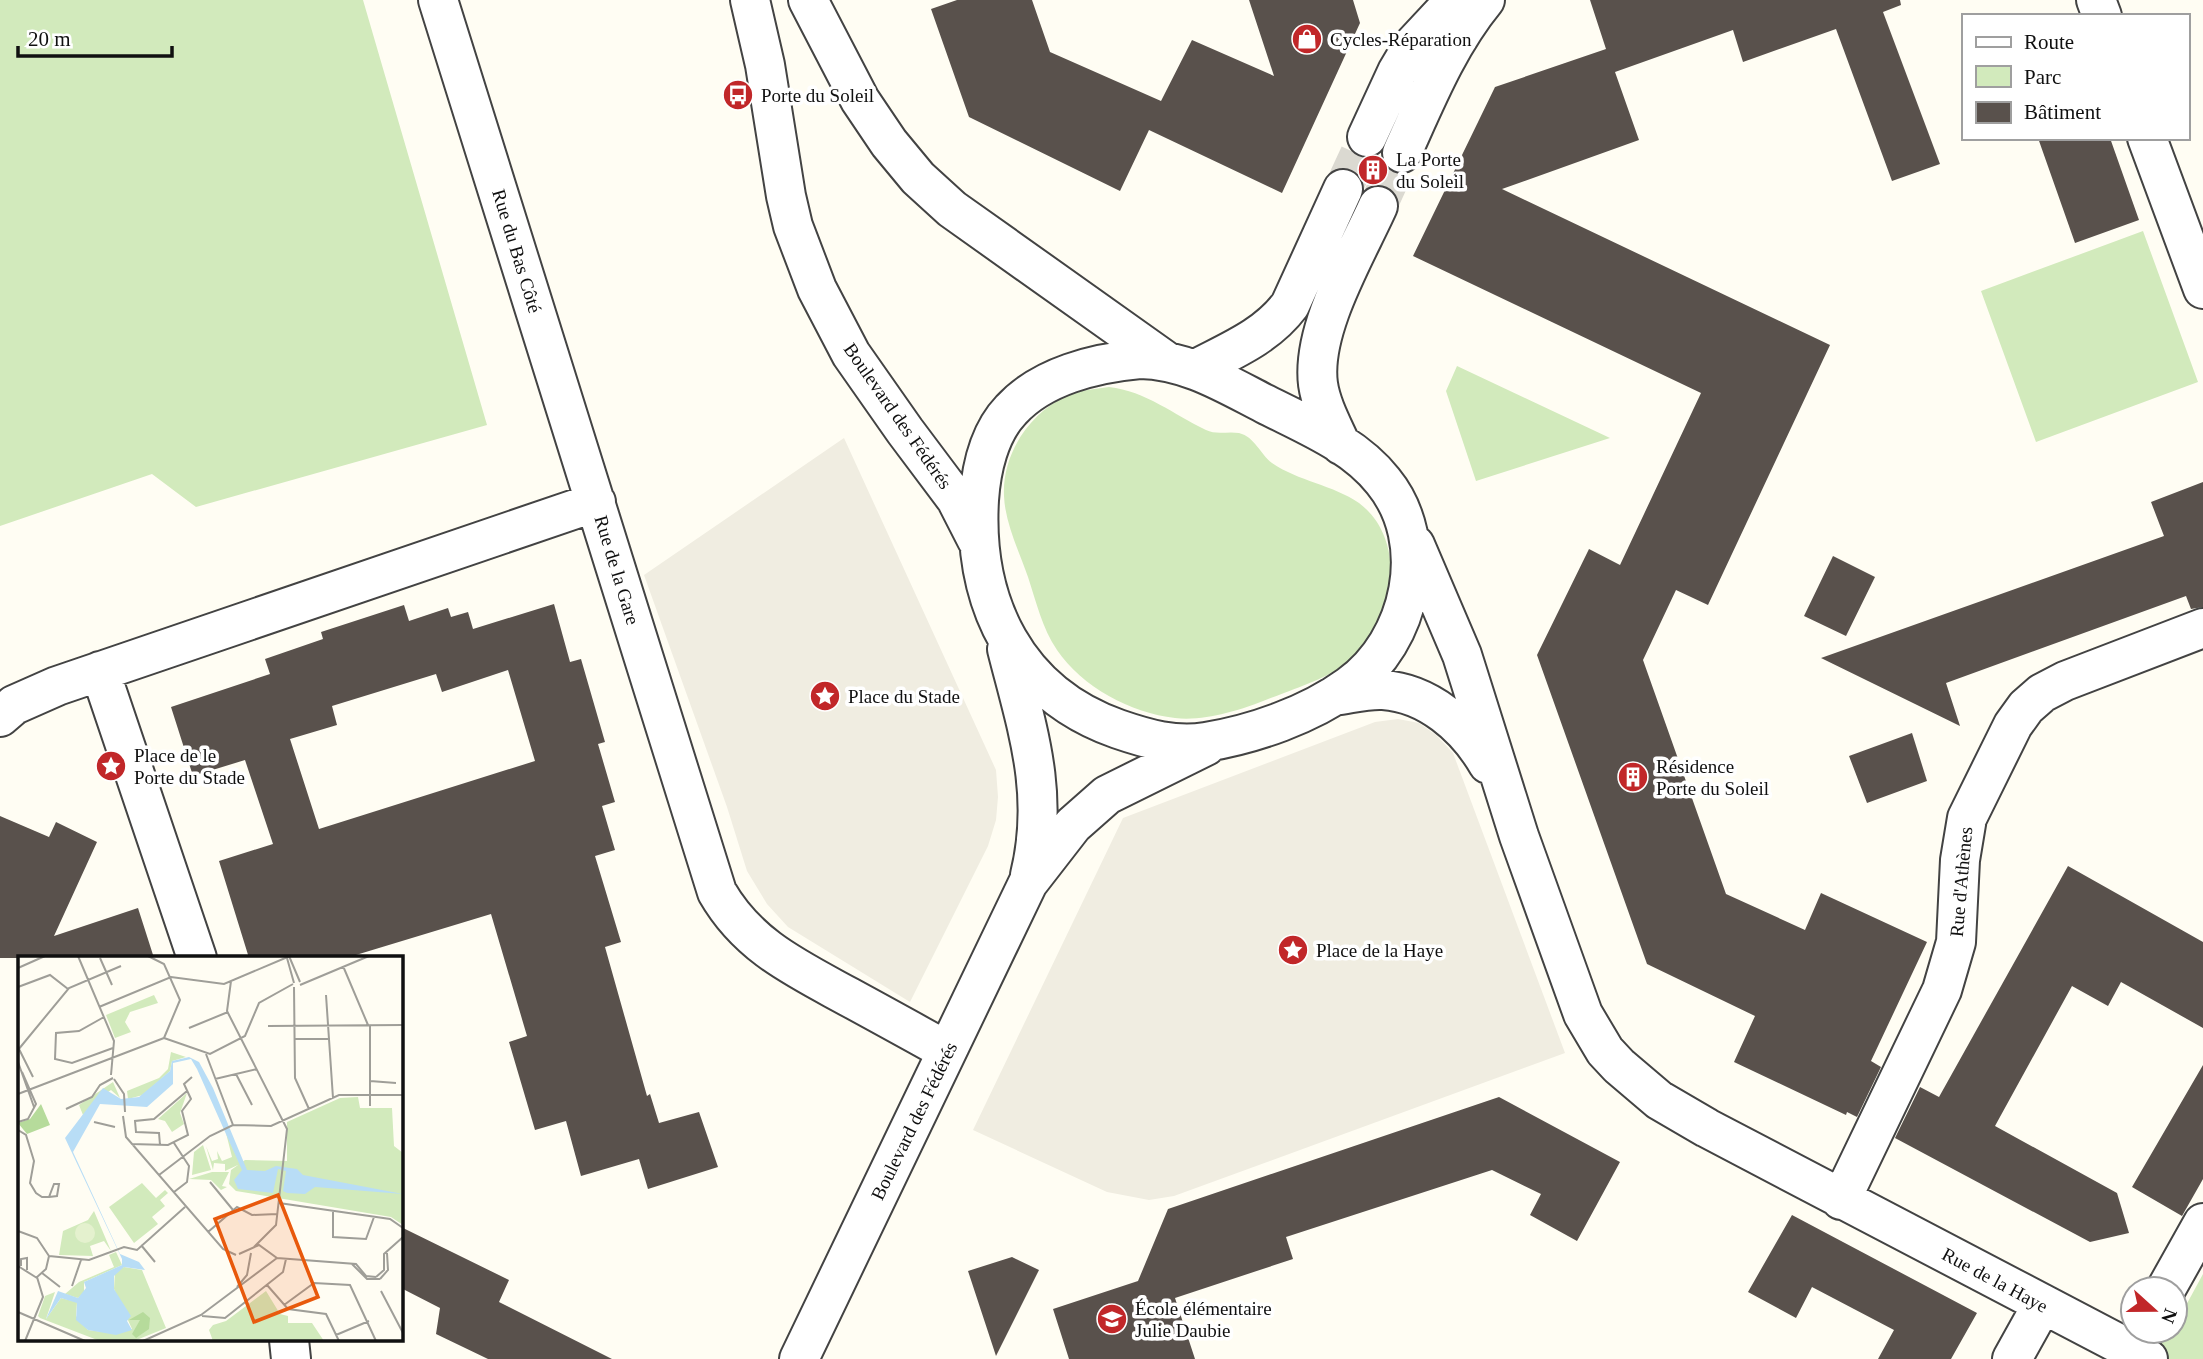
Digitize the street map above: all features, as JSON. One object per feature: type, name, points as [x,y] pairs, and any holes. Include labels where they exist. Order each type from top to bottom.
[{"type":"street","name":"Rue du Bas Côté","points":[[438,0],[596,502]]},
{"type":"street","name":"Boulevard des Fédérés","points":[[750,0],[765,65],[788,206],[801,250],[817,289],[851,354],[956,499],[980,547]]},
{"type":"street","points":[[808,0],[860,100],[889,144],[918,178],[952,209],[1181,365],[1341,445],[1381,478],[1400,507],[1462,655],[1505,795],[1574,993],[1605,1051],[1637,1083],[1681,1114],[1842,1200]]},
{"type":"street","points":[[1367,137],[1397,72],[1413,45],[1472,2]]},
{"type":"street","points":[[1402,153],[1433,85],[1461,34],[1472,2]]},
{"type":"street","points":[[2148,140],[2203,289]]},
{"type":"street","points":[[1343,189],[1290,305],[1270,327],[1242,346],[1181,365],[1140,359],[1108,362],[1037,389],[1011,410],[993,438],[984,468],[979,507],[984,576],[1004,637],[1046,688],[1093,719],[1140,736],[1168,743],[1187,744],[1221,739],[1295,715],[1334,696],[1368,669],[1391,637],[1400,619],[1411,581],[1412,562],[1406,524]]},
{"type":"street","points":[[1341,445],[1327,414],[1318,384],[1319,353],[1331,311],[1378,206]]},
{"type":"street","name":"Rue de la Gare","points":[[0,717],[34,694],[596,502],[717,892],[729,912],[757,941],[788,964],[947,1051]]},
{"type":"street","name":"Rue d'Athènes","points":[[1842,1200],[1942,990],[1956,942],[1960,860],[1967,818],[2013,724],[2026,707],[2042,693],[2065,681],[2203,628]]},
{"type":"street","name":"Boulevard des Fédérés","points":[[1004,637],[1035,764],[1039,798],[1038,837],[1028,883]]},
{"type":"street","points":[[100,671],[196,956]]},
{"type":"street","points":[[1334,696],[1383,690],[1415,698],[1439,709],[1477,746],[1505,795]]},
{"type":"street","name":"Boulevard des Fédérés","points":[[799,1359],[1028,883],[1073,825],[1107,795],[1221,739]]},
{"type":"street","name":"Rue de la Haye","points":[[1842,1200],[2042,1305],[2141,1347]]},
{"type":"street","points":[[2174,1275],[2203,1223]]},
{"type":"street","points":[[2012,1359],[2042,1305]]},
{"type":"green space","points":[[0,0],[363,0],[487,425],[196,507],[152,474],[0,526]]},
{"type":"green space","points":[[2143,231],[2198,382],[2036,442],[1981,291]]},
{"type":"green space","points":[[1457,366],[1610,438],[1476,481],[1446,391]]},
{"type":"green space","points":[[1109,387],[1148,398],[1210,431],[1245,435],[1272,463],[1349,497],[1374,518],[1384,536],[1390,556],[1391,577],[1388,599],[1381,619],[1358,654],[1341,667],[1304,686],[1240,709],[1188,719],[1158,715],[1125,704],[1094,686],[1067,663],[1047,633],[1013,537],[1005,506],[1005,480],[1008,465],[1020,437],[1040,413],[1071,394]]},
{"type":"green space","points":[[2203,1274],[2203,1359],[2140,1359],[2152,1345],[2189,1345],[2189,1300]]},
{"type":"shaded area","name":"Place du Stade","points":[[844,438],[996,770],[996,820],[988,846],[910,1002],[788,927],[767,904],[747,871],[727,807],[644,575]]},
{"type":"shaded area","name":"Place de la Haye","points":[[1398,719],[1419,723],[1436,735],[1453,753],[1565,1053],[1174,1196],[1149,1200],[1107,1192],[973,1130],[1123,818],[1375,722]]},
{"type":"building","points":[[957,0],[1032,0],[1050,52],[1161,101],[1192,40],[1274,76],[1249,0],[1353,0],[1360,23],[1282,193],[1149,130],[1120,191],[969,117],[931,9]]},
{"type":"building","points":[[1590,0],[1900,0],[1901,5],[1883,12],[1940,164],[1892,181],[1836,29],[1743,62],[1733,30],[1615,72],[1639,140],[1502,189],[1830,345],[1708,605],[1676,590],[1643,660],[1726,894],[1805,930],[1821,893],[1927,942],[1871,1061],[1881,1067],[1857,1117],[1847,1112],[1846,1115],[1734,1062],[1755,1016],[1647,964],[1537,655],[1589,549],[1620,565],[1701,393],[1413,256],[1495,87],[1606,49]]},
{"type":"building","points":[[2039,140],[2111,140],[2139,220],[2075,243]]},
{"type":"building","points":[[2203,482],[2203,607],[2191,609],[2186,596],[1946,683],[1960,726],[1821,658],[2164,536],[2151,502]]},
{"type":"building","points":[[1833,556],[1875,577],[1846,636],[1804,616]]},
{"type":"building","points":[[554,604],[570,662],[581,659],[605,742],[598,744],[615,802],[602,806],[615,850],[595,856],[621,942],[605,947],[647,1096],[650,1094],[659,1123],[699,1112],[718,1167],[648,1189],[639,1159],[581,1176],[566,1121],[535,1130],[509,1042],[527,1036],[491,914],[353,956],[248,956],[219,861],[273,844],[245,760],[193,776],[171,707],[270,674],[265,659],[323,639],[321,632],[404,605],[409,621],[448,608],[451,617],[468,612],[473,629]],"holes":[[[508,670],[535,761],[319,829],[290,739],[337,725],[332,706],[436,674],[442,692]]]},
{"type":"building","points":[[1912,733],[1927,781],[1867,803],[1849,756]]},
{"type":"building","points":[[0,816],[49,837],[56,822],[97,842],[54,936],[138,908],[153,956],[18,956],[0,958]]},
{"type":"building","points":[[2068,866],[2203,942],[2203,1028],[2121,982],[2108,1006],[2072,986],[1995,1126],[2117,1193],[2129,1233],[2090,1242],[1895,1138],[1920,1087],[1939,1097]]},
{"type":"building","points":[[2203,1065],[2203,1179],[2182,1216],[2132,1187]]},
{"type":"building","points":[[1499,1097],[1620,1162],[1577,1241],[1530,1215],[1541,1194],[1492,1170],[1286,1237],[1293,1259],[1175,1298],[1195,1359],[1069,1359],[1053,1309],[1138,1281],[1168,1209]]},
{"type":"building","points":[[1792,1215],[1977,1313],[1951,1359],[1878,1359],[1894,1330],[1812,1287],[1796,1318],[1748,1292]]},
{"type":"building","points":[[402,1227],[509,1280],[499,1302],[612,1359],[488,1359],[436,1334],[440,1308],[402,1289]]},
{"type":"building","points":[[1012,1257],[1039,1270],[996,1356],[968,1271]]},
{"type":"tunnel","points":[[1343,189],[1367,137]]},
{"type":"tunnel","points":[[1378,206],[1402,153]]},
{"type":"place","name":"Cycles-Réparation","points":[[1307,39]]},
{"type":"place","name":"Porte du Soleil","points":[[738,95]]},
{"type":"place","name":"La Porte du Soleil","points":[[1373,170]]},
{"type":"place","name":"Place du Stade","points":[[825,696]]},
{"type":"place","name":"Place de le Porte du Stade","points":[[111,766]]},
{"type":"place","name":"Résidence Porte du Soleil","points":[[1633,777]]},
{"type":"place","name":"Place de la Haye","points":[[1293,950]]},
{"type":"place","name":"École élémentaire Julie Daubie","points":[[1112,1319]]}]
